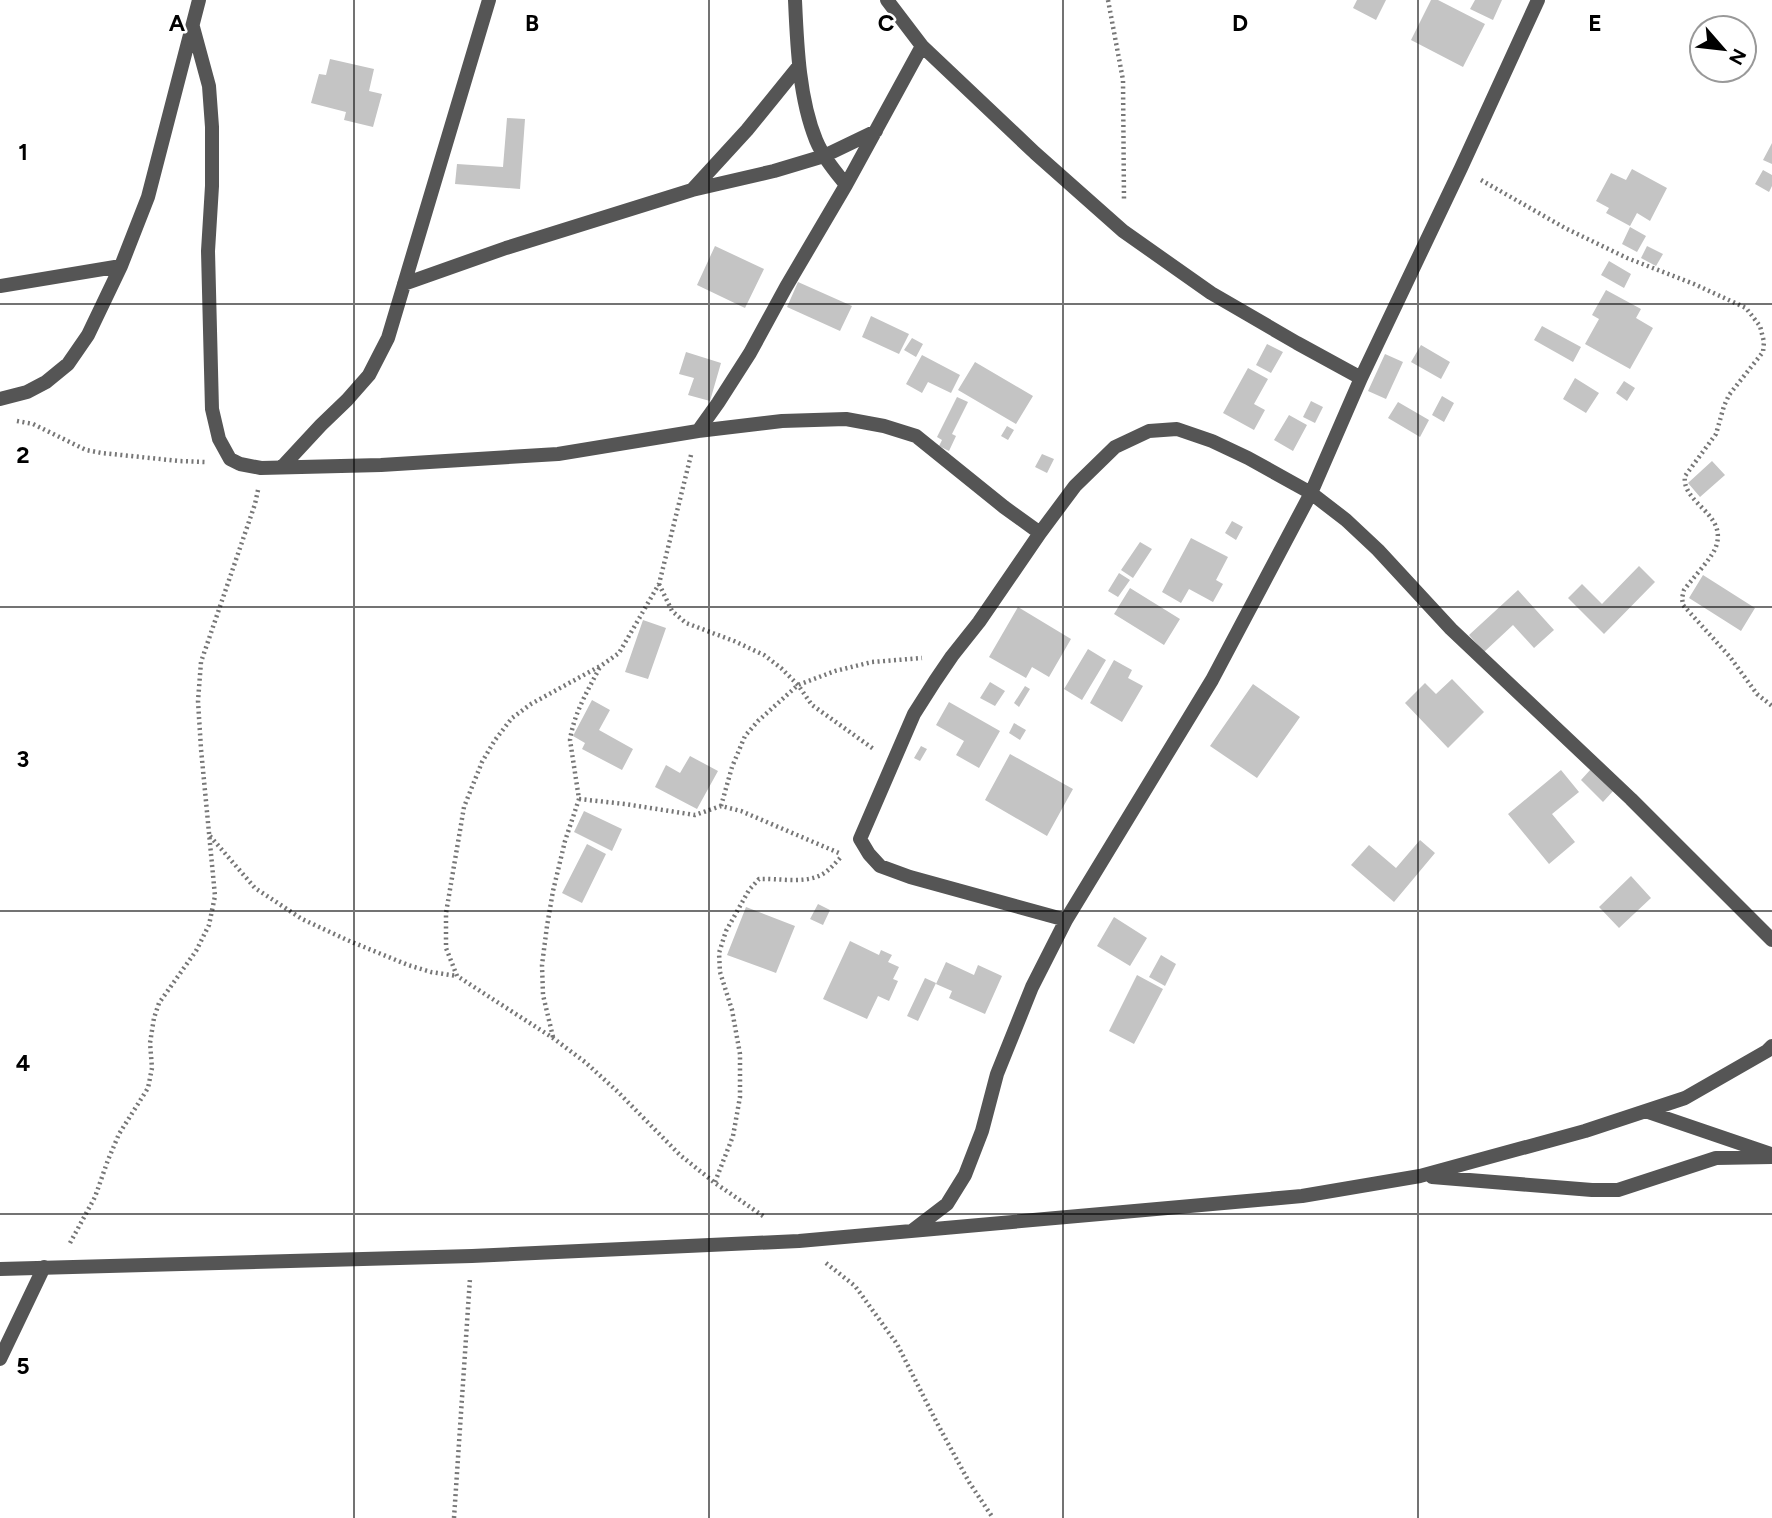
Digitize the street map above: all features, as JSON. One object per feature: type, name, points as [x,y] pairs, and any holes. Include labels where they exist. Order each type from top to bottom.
[{"type":"street","points":[[0,399],[27,392],[46,382],[68,364],[88,335],[121,266],[148,197],[199,0]]},
{"type":"street","points":[[282,467],[369,375],[388,338],[489,0]]},
{"type":"street","points":[[795,0],[799,66],[810,120],[824,156],[846,185]]},
{"type":"street","points":[[887,0],[922,46],[1123,232],[1211,292],[1297,344],[1361,378]]},
{"type":"street","points":[[911,1231],[947,1204],[965,1175],[982,1131],[998,1074],[1032,987],[1066,920],[1212,680],[1311,493],[1361,378],[1538,0]]},
{"type":"street","points":[[193,27],[209,86],[212,127],[208,251],[212,409],[219,439],[230,459],[261,468],[381,465],[558,454],[698,430],[795,420],[846,419],[884,426],[916,436],[1040,533]]},
{"type":"street","points":[[698,430],[750,354],[922,46]]},
{"type":"street","points":[[692,190],[747,130],[799,66]]},
{"type":"street","points":[[404,284],[506,248],[692,190],[824,156],[876,131]]},
{"type":"street","points":[[0,286],[121,266]]},
{"type":"street","points":[[1066,920],[910,877],[880,866],[860,839],[915,714],[952,656],[1076,486],[1115,447],[1149,431],[1177,429],[1212,441],[1248,458],[1311,493],[1346,520],[1378,550],[1451,629],[1631,799],[1772,940]]},
{"type":"street","points":[[0,1269],[472,1256],[799,1241],[1302,1196],[1420,1176],[1585,1132],[1685,1097],[1772,1046]]},
{"type":"street","points":[[1645,1111],[1772,1156]]},
{"type":"street","points":[[1420,1176],[1618,1190],[1716,1158],[1772,1156]]},
{"type":"street","points":[[0,1359],[50,1267]]},
{"type":"path","points":[[1108,0],[1123,80],[1123,232]]},
{"type":"path","points":[[1461,168],[1565,228],[1627,258],[1746,308],[1760,326],[1764,342],[1763,352],[1729,395],[1716,434],[1685,476],[1684,485],[1687,491],[1712,519],[1718,530],[1715,550],[1684,590],[1682,598],[1683,605],[1730,657],[1757,694],[1772,706]]},
{"type":"path","points":[[6,420],[33,424],[86,450],[102,453],[202,463],[230,459]]},
{"type":"path","points":[[457,976],[446,948],[446,913],[464,807],[482,762],[512,718],[531,704],[619,653],[659,584],[698,430]]},
{"type":"path","points":[[50,1267],[80,1228],[95,1198],[119,1135],[148,1088],[152,1068],[150,1043],[159,1003],[196,951],[209,925],[215,896],[198,701],[201,662],[256,504],[261,468]]},
{"type":"path","points":[[659,584],[672,611],[686,623],[764,655],[798,685],[811,705],[893,762]]},
{"type":"path","points":[[720,806],[745,736],[798,685],[835,671],[872,662],[952,656]]},
{"type":"path","points":[[553,1038],[543,995],[542,965],[553,891],[579,799],[570,740],[571,730],[580,705],[601,665]]},
{"type":"path","points":[[579,799],[695,815],[720,806],[741,811],[843,855],[820,875],[808,878],[760,879],[749,890],[726,931],[719,953],[720,972],[732,1010],[740,1054],[740,1097],[733,1136],[715,1183]]},
{"type":"path","points":[[209,836],[255,888],[302,919],[408,965],[457,976],[553,1038],[617,1091],[680,1155],[715,1183],[799,1241],[855,1286],[897,1344],[943,1435],[993,1518]]},
{"type":"path","points":[[454,1518],[472,1256]]},
{"type":"building","points":[[1357,0],[1386,0],[1376,20],[1353,8]]},
{"type":"building","points":[[1431,0],[1438,0],[1485,24],[1463,67],[1411,40]]},
{"type":"building","points":[[1475,0],[1502,0],[1493,20],[1470,9]]},
{"type":"building","points":[[330,59],[374,69],[369,91],[382,94],[373,127],[344,120],[346,112],[311,103],[319,74],[326,75]]},
{"type":"building","points":[[507,118],[525,119],[520,189],[455,184],[457,164],[503,167]]},
{"type":"building","points":[[1772,143],[1772,164],[1763,160]]},
{"type":"building","points":[[1632,169],[1667,188],[1650,221],[1637,213],[1630,226],[1606,213],[1609,208],[1596,201],[1611,173],[1626,180]]},
{"type":"building","points":[[1763,170],[1772,175],[1769,192],[1755,184]]},
{"type":"building","points":[[1630,227],[1646,236],[1637,252],[1622,244]]},
{"type":"building","points":[[715,246],[764,269],[745,308],[697,285]]},
{"type":"building","points":[[1647,246],[1663,254],[1656,266],[1641,258]]},
{"type":"building","points":[[1609,261],[1631,274],[1624,288],[1601,275]]},
{"type":"building","points":[[798,282],[852,306],[840,331],[787,307]]},
{"type":"building","points":[[1606,290],[1641,309],[1636,318],[1653,328],[1630,369],[1585,344],[1599,319],[1592,315]]},
{"type":"building","points":[[871,316],[909,334],[899,354],[862,337]]},
{"type":"building","points":[[1542,326],[1581,347],[1573,362],[1534,340]]},
{"type":"building","points":[[912,338],[923,344],[916,357],[904,350]]},
{"type":"building","points":[[1267,344],[1283,352],[1271,373],[1256,365]]},
{"type":"building","points":[[1421,345],[1450,362],[1441,379],[1411,362]]},
{"type":"building","points":[[686,352],[721,363],[710,401],[688,395],[694,378],[679,374]]},
{"type":"building","points":[[1385,354],[1403,362],[1386,399],[1368,391]]},
{"type":"building","points":[[922,355],[960,375],[951,393],[928,382],[922,393],[906,384]]},
{"type":"building","points":[[975,362],[1033,396],[1016,424],[958,390]]},
{"type":"building","points":[[1248,368],[1268,379],[1254,404],[1265,410],[1254,430],[1223,413]]},
{"type":"building","points":[[1575,378],[1599,393],[1586,413],[1563,399]]},
{"type":"building","points":[[1624,381],[1635,388],[1627,401],[1616,393]]},
{"type":"building","points":[[1442,396],[1454,403],[1444,422],[1432,415]]},
{"type":"building","points":[[957,397],[968,402],[952,434],[956,436],[949,451],[939,446],[942,440],[937,437]]},
{"type":"building","points":[[1311,401],[1323,407],[1315,423],[1303,417]]},
{"type":"building","points":[[1398,402],[1429,420],[1420,437],[1388,418]]},
{"type":"building","points":[[1289,415],[1307,425],[1293,451],[1274,440]]},
{"type":"building","points":[[1007,426],[1014,430],[1008,440],[1001,436]]},
{"type":"building","points":[[1042,454],[1054,459],[1047,473],[1035,467]]},
{"type":"building","points":[[1712,461],[1725,475],[1700,497],[1688,483]]},
{"type":"building","points":[[1232,521],[1243,527],[1236,540],[1225,533]]},
{"type":"building","points":[[1191,538],[1228,557],[1216,580],[1223,584],[1213,602],[1189,589],[1181,603],[1162,592]]},
{"type":"building","points":[[1140,542],[1152,549],[1133,578],[1121,570]]},
{"type":"building","points":[[1639,566],[1655,582],[1604,634],[1568,598],[1582,584],[1602,604]]},
{"type":"building","points":[[1119,573],[1130,580],[1118,597],[1108,591]]},
{"type":"building","points":[[1703,575],[1755,608],[1741,631],[1689,598]]},
{"type":"building","points":[[1130,588],[1180,619],[1164,645],[1114,614]]},
{"type":"building","points":[[1518,590],[1554,630],[1534,648],[1513,625],[1484,652],[1469,635]]},
{"type":"building","points":[[1018,607],[1071,639],[1049,677],[1032,667],[1026,678],[989,657]]},
{"type":"building","points":[[643,620],[666,628],[648,679],[625,672]]},
{"type":"building","points":[[1088,649],[1106,660],[1082,700],[1064,689]]},
{"type":"building","points":[[1114,660],[1132,670],[1128,678],[1143,686],[1122,722],[1090,703]]},
{"type":"building","points":[[1452,679],[1484,712],[1448,748],[1405,703],[1425,683],[1436,694]]},
{"type":"building","points":[[990,682],[1005,691],[995,706],[980,698]]},
{"type":"building","points":[[1253,684],[1300,717],[1257,778],[1210,746]]},
{"type":"building","points":[[1025,686],[1030,689],[1019,707],[1014,703]]},
{"type":"building","points":[[592,700],[610,710],[599,730],[633,749],[622,770],[582,749],[585,743],[573,736]]},
{"type":"building","points":[[949,702],[1000,731],[979,768],[956,755],[964,741],[936,725]]},
{"type":"building","points":[[1014,723],[1026,730],[1020,740],[1009,733]]},
{"type":"building","points":[[921,746],[927,749],[920,761],[914,758]]},
{"type":"building","points":[[1010,754],[1073,789],[1047,836],[985,800]]},
{"type":"building","points":[[690,756],[718,771],[697,809],[655,787],[666,765],[680,773]]},
{"type":"building","points":[[1591,769],[1614,790],[1603,802],[1581,780]]},
{"type":"building","points":[[1561,770],[1579,792],[1552,814],[1575,842],[1549,864],[1508,814]]},
{"type":"building","points":[[584,811],[622,829],[612,851],[574,832]]},
{"type":"building","points":[[1420,840],[1435,853],[1394,902],[1351,865],[1369,845],[1396,868]]},
{"type":"building","points":[[587,844],[606,854],[582,903],[562,893]]},
{"type":"building","points":[[1631,876],[1651,898],[1619,928],[1599,907]]},
{"type":"building","points":[[818,904],[830,910],[823,925],[810,919]]},
{"type":"building","points":[[746,907],[795,926],[776,973],[727,955]]},
{"type":"building","points":[[1114,917],[1147,938],[1130,966],[1097,946]]},
{"type":"building","points":[[850,941],[879,955],[881,950],[892,955],[888,962],[899,967],[893,979],[898,981],[889,1001],[878,996],[867,1019],[823,999]]},
{"type":"building","points":[[1161,955],[1176,964],[1165,986],[1149,977]]},
{"type":"building","points":[[946,962],[974,975],[978,965],[1002,976],[985,1014],[949,998],[952,991],[936,984]]},
{"type":"building","points":[[1137,975],[1163,989],[1134,1044],[1109,1031]]},
{"type":"building","points":[[925,978],[936,983],[918,1021],[907,1016]]}]
